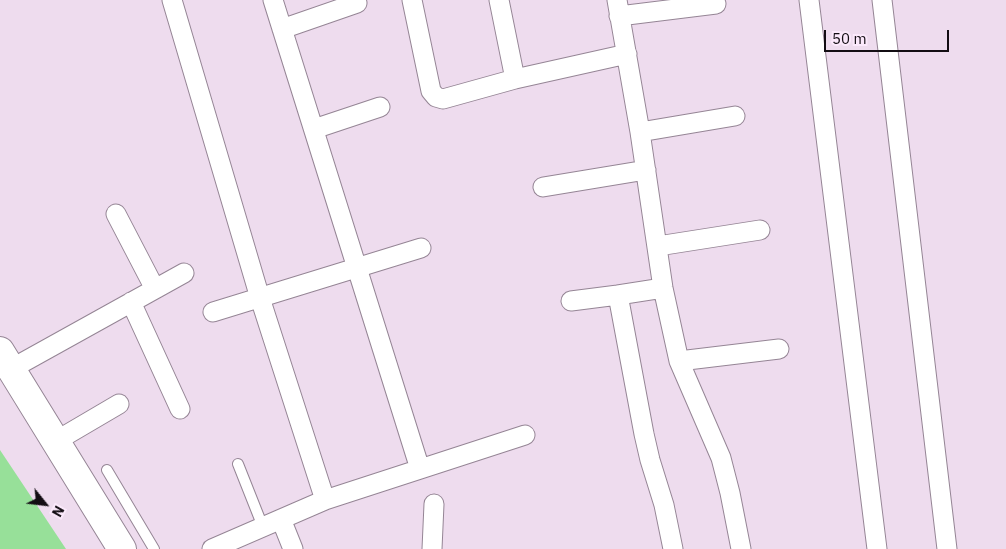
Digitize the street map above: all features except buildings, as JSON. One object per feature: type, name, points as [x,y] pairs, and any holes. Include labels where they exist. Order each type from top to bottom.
[{"type":"street","points":[[172,0],[260,298],[325,500]]},
{"type":"street","points":[[273,0],[420,468]]},
{"type":"street","points":[[412,0],[432,91],[436,97],[443,99],[515,79],[627,54]]},
{"type":"street","points":[[500,0],[515,79]]},
{"type":"street","points":[[810,0],[877,549]]},
{"type":"street","points":[[882,0],[947,549]]},
{"type":"street","points":[[282,29],[357,3]]},
{"type":"street","points":[[716,4],[618,8],[640,132],[663,288],[679,361],[721,458],[741,549]]},
{"type":"street","points":[[314,129],[380,108]]},
{"type":"street","points":[[640,132],[735,116]]},
{"type":"street","points":[[543,187],[646,170]]},
{"type":"street","points":[[116,214],[155,289]]},
{"type":"street","points":[[658,246],[760,230]]},
{"type":"street","points":[[213,312],[421,248]]},
{"type":"street","points":[[122,549],[6,360],[131,302],[184,273]]},
{"type":"street","points":[[571,301],[663,288]]},
{"type":"street","points":[[618,295],[644,434],[664,505],[673,549]]},
{"type":"street","points":[[131,302],[180,409]]},
{"type":"street","points":[[679,361],[779,349]]},
{"type":"street","points":[[56,441],[119,404]]},
{"type":"street","points":[[212,549],[325,500],[420,468],[525,436]]},
{"type":"street","points":[[432,549],[434,504]]},
{"type":"street","points":[[281,520],[292,549]]},
{"type":"lane","points":[[238,464],[263,527]]},
{"type":"lane","points":[[107,470],[154,549]]},
{"type":"shaded area","points":[[0,450],[66,549],[0,549]]}]
